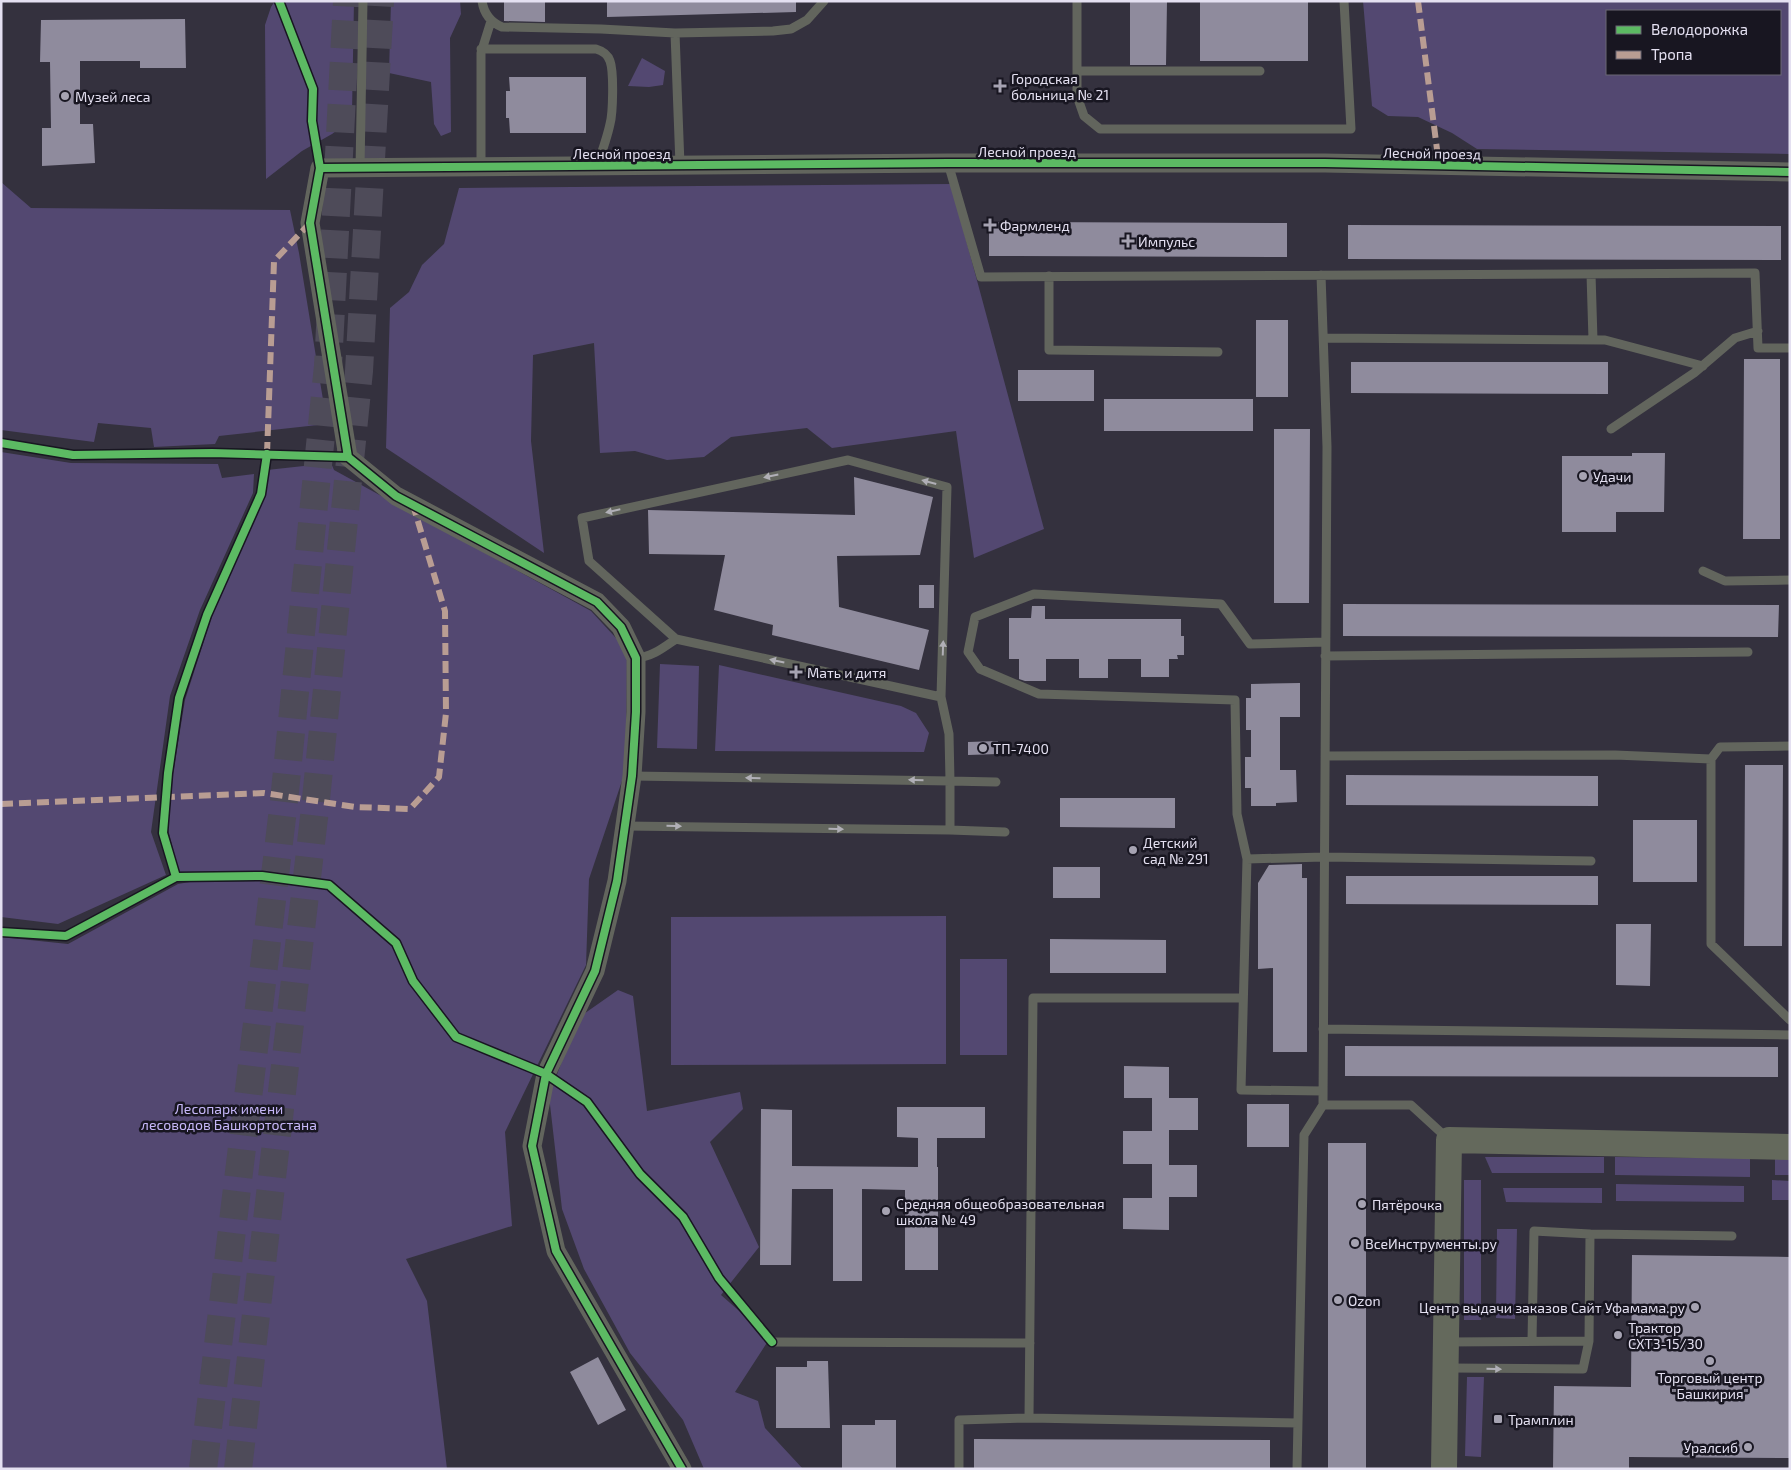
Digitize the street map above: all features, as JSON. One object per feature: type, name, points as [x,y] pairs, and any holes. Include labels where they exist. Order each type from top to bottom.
[{"type":"street","name":"Лесной проезд","points":[[348,457],[310,223],[320,168],[1324,163],[1790,172]]},
{"type":"street","points":[[348,457],[396,496],[597,602],[621,627],[636,658],[636,712],[632,776],[617,881],[595,971],[546,1074],[532,1146],[556,1251],[682,1469]]},
{"type":"street","points":[[1444,1469],[1449,1140],[1790,1147]]},
{"type":"lane","points":[[360,168],[363,1]]},
{"type":"lane","points":[[482,1],[483,9],[491,21],[502,27],[675,33],[791,29],[807,20],[824,1]]},
{"type":"lane","points":[[1076,1],[1077,96],[1084,116],[1100,129],[1351,129],[1344,1]]},
{"type":"lane","points":[[481,167],[481,49],[491,21]]},
{"type":"lane","points":[[675,33],[680,165]]},
{"type":"lane","points":[[481,49],[596,49],[606,54],[612,67],[612,113],[610,126],[597,166]]},
{"type":"lane","points":[[1077,71],[1260,71]]},
{"type":"lane","points":[[948,164],[981,278],[1049,276],[1755,273],[1758,348],[1790,348]]},
{"type":"lane","points":[[1591,274],[1593,340]]},
{"type":"lane","points":[[1049,276],[1049,350],[1218,352]]},
{"type":"lane","points":[[1297,1469],[1304,1135],[1323,1105],[1327,447],[1321,276]]},
{"type":"lane","points":[[1611,429],[1672,389],[1703,366],[1735,338],[1758,331]]},
{"type":"lane","points":[[1324,338],[1605,340],[1703,366]]},
{"type":"lane","points":[[267,454],[348,457]]},
{"type":"lane","points":[[941,697],[676,639],[589,560],[582,518],[848,460],[948,487],[941,697],[948,734],[950,830]]},
{"type":"lane","points":[[1703,571],[1725,581],[1790,580]]},
{"type":"lane","points":[[1323,1091],[1241,1090],[1247,859],[1236,814],[1234,700],[1039,694],[980,669],[968,652],[975,617],[1034,594],[1222,604],[1250,644],[1325,642]]},
{"type":"lane","points":[[636,658],[644,658],[653,654],[676,639]]},
{"type":"lane","points":[[1325,656],[1748,652]]},
{"type":"lane","points":[[1790,746],[1720,748],[1712,759],[1711,944],[1790,1020]]},
{"type":"lane","points":[[1325,756],[1615,755],[1712,759]]},
{"type":"lane","points":[[632,776],[996,782]]},
{"type":"lane","points":[[625,826],[1005,832]]},
{"type":"lane","points":[[1247,859],[1324,857],[1591,862]]},
{"type":"lane","points":[[1029,1418],[1033,998],[1244,998]]},
{"type":"lane","points":[[1323,1029],[1790,1035]]},
{"type":"lane","points":[[1323,1105],[1411,1105],[1449,1140]]},
{"type":"lane","points":[[1532,1341],[1534,1231],[1590,1234],[1732,1236]]},
{"type":"lane","points":[[1446,1368],[1582,1369],[1589,1341],[1590,1234]]},
{"type":"lane","points":[[1446,1342],[1589,1341]]},
{"type":"lane","points":[[772,1342],[1030,1343]]},
{"type":"lane","points":[[959,1469],[959,1420],[1029,1418],[1298,1424]]},
{"type":"green space","points":[[275,1],[354,1],[352,112],[347,123],[302,151],[266,179],[265,25]]},
{"type":"green space","points":[[391,1],[460,1],[461,14],[450,38],[451,132],[441,136],[434,124],[431,82],[389,73]]},
{"type":"green space","points":[[1363,1],[1790,1],[1790,154],[1477,149],[1452,133],[1418,117],[1388,116],[1372,106]]},
{"type":"green space","points":[[642,58],[665,71],[663,85],[649,87],[628,86]]},
{"type":"green space","points":[[1,182],[31,208],[290,210],[299,253],[327,424],[219,436],[215,444],[154,447],[151,428],[98,423],[94,442],[1,430]]},
{"type":"green space","points":[[951,184],[1044,529],[974,558],[956,431],[832,448],[807,428],[731,437],[704,457],[667,460],[635,451],[600,453],[594,343],[533,355],[531,441],[544,553],[386,448],[390,308],[409,292],[422,265],[444,244],[459,188]]},
{"type":"green space","points":[[1,452],[71,463],[218,464],[222,478],[254,474],[253,493],[200,610],[170,696],[151,832],[166,875],[58,924],[1,917]]},
{"type":"green space","name":"Лесопарк имени лесоводов Башкортостана","points":[[331,463],[334,470],[591,611],[627,650],[626,769],[589,879],[586,965],[505,1132],[512,1226],[406,1259],[427,1301],[447,1469],[1,1469],[1,937],[68,944],[178,884],[190,882],[262,881],[329,889],[393,942],[372,917],[330,880],[261,871],[179,874],[168,829],[173,774],[185,700],[212,616],[266,494],[267,470]]},
{"type":"green space","points":[[660,664],[699,666],[697,749],[657,748]]},
{"type":"green space","points":[[719,665],[901,706],[916,713],[929,733],[924,752],[715,751]]},
{"type":"green space","points":[[946,916],[946,1064],[671,1065],[671,917]]},
{"type":"green space","points":[[960,959],[1007,959],[1007,1055],[960,1055]]},
{"type":"green space","points":[[618,990],[633,996],[647,1111],[740,1092],[743,1109],[710,1142],[759,1247],[721,1295],[770,1338],[735,1392],[758,1401],[765,1428],[803,1469],[704,1469],[683,1420],[630,1353],[584,1269],[562,1209],[549,1096],[578,1018]]},
{"type":"green space","points":[[1485,1157],[1604,1157],[1604,1173],[1492,1173]]},
{"type":"green space","points":[[1615,1157],[1750,1158],[1750,1177],[1615,1175]]},
{"type":"green space","points":[[1775,1158],[1790,1158],[1790,1175],[1775,1175]]},
{"type":"green space","points":[[1464,1180],[1481,1180],[1481,1320],[1464,1320]]},
{"type":"green space","points":[[1772,1180],[1790,1181],[1790,1200],[1772,1200]]},
{"type":"green space","points":[[1616,1184],[1744,1186],[1744,1202],[1616,1201]]},
{"type":"green space","points":[[1503,1188],[1602,1188],[1602,1203],[1506,1202]]},
{"type":"green space","points":[[1497,1229],[1517,1229],[1515,1319],[1496,1318]]},
{"type":"green space","points":[[1467,1377],[1484,1377],[1481,1457],[1465,1456]]},
{"type":"building","points":[[504,1],[545,1],[545,22],[504,21]]},
{"type":"building","points":[[607,1],[796,1],[796,12],[607,17]]},
{"type":"building","points":[[1130,1],[1167,1],[1166,65],[1130,65]]},
{"type":"building","points":[[1200,1],[1308,1],[1308,61],[1200,61]]},
{"type":"building","name":"Музей леса","points":[[185,19],[186,68],[140,68],[140,61],[80,61],[80,124],[93,124],[95,163],[42,166],[42,128],[51,128],[50,62],[40,62],[41,20]]},
{"type":"building","points":[[509,77],[586,77],[586,133],[510,133],[509,118],[506,118],[506,91],[510,91]]},
{"type":"building","points":[[989,222],[1287,223],[1287,257],[989,256]]},
{"type":"building","points":[[1348,225],[1781,226],[1781,260],[1348,259]]},
{"type":"building","points":[[1256,320],[1288,320],[1288,397],[1256,397]]},
{"type":"building","points":[[1744,359],[1780,359],[1780,539],[1743,539]]},
{"type":"building","points":[[1351,362],[1608,362],[1608,394],[1351,393]]},
{"type":"building","points":[[1018,370],[1094,370],[1094,401],[1018,401]]},
{"type":"building","points":[[1104,399],[1253,399],[1253,431],[1104,431]]},
{"type":"building","points":[[1274,429],[1310,429],[1309,603],[1274,603]]},
{"type":"building","points":[[1632,453],[1665,453],[1664,512],[1616,512],[1616,532],[1562,532],[1562,456],[1632,456]]},
{"type":"building","points":[[854,477],[933,497],[920,555],[837,556],[839,607],[929,630],[919,670],[772,635],[773,625],[714,610],[725,555],[649,554],[648,510],[855,515]]},
{"type":"building","points":[[919,585],[934,585],[934,608],[919,608]]},
{"type":"building","points":[[1343,604],[1779,605],[1778,637],[1343,636]]},
{"type":"building","points":[[1032,606],[1045,606],[1045,619],[1181,619],[1181,636],[1184,636],[1184,655],[1177,655],[1178,659],[1169,659],[1169,677],[1141,677],[1141,659],[1108,659],[1108,678],[1079,678],[1079,659],[1046,659],[1046,681],[1025,681],[1019,679],[1019,659],[1009,659],[1009,618],[1031,618]]},
{"type":"building","points":[[1300,683],[1300,717],[1280,717],[1280,770],[1296,770],[1297,802],[1276,803],[1276,806],[1251,806],[1251,788],[1245,788],[1245,757],[1251,757],[1251,730],[1246,730],[1246,698],[1251,698],[1251,684]]},
{"type":"building","name":"ТП-7400","points":[[998,741],[998,754],[968,755],[968,742]]},
{"type":"building","points":[[1745,765],[1783,765],[1782,946],[1744,946]]},
{"type":"building","points":[[1346,775],[1598,776],[1598,806],[1346,805]]},
{"type":"building","points":[[1060,798],[1175,798],[1175,828],[1060,827]]},
{"type":"building","points":[[1633,820],[1697,820],[1697,882],[1633,882]]},
{"type":"building","points":[[1302,864],[1302,878],[1307,878],[1307,1052],[1273,1052],[1273,968],[1258,969],[1258,883],[1269,865]]},
{"type":"building","points":[[1053,867],[1100,867],[1100,898],[1053,898]]},
{"type":"building","points":[[1346,876],[1598,876],[1598,905],[1346,904]]},
{"type":"building","points":[[1616,924],[1651,924],[1650,986],[1616,985]]},
{"type":"building","points":[[1050,939],[1166,940],[1166,973],[1050,973]]},
{"type":"building","points":[[1345,1046],[1778,1047],[1778,1077],[1345,1076]]},
{"type":"building","points":[[1124,1066],[1169,1067],[1169,1098],[1198,1098],[1198,1130],[1169,1130],[1169,1165],[1197,1165],[1197,1197],[1169,1197],[1169,1230],[1123,1229],[1123,1198],[1152,1198],[1152,1164],[1123,1164],[1123,1131],[1152,1131],[1152,1098],[1124,1098]]},
{"type":"building","points":[[1247,1104],[1289,1104],[1289,1147],[1247,1147]]},
{"type":"building","points":[[897,1107],[985,1107],[985,1138],[937,1138],[938,1270],[905,1270],[905,1190],[862,1189],[862,1281],[833,1281],[833,1189],[792,1189],[791,1265],[760,1265],[761,1109],[792,1110],[792,1166],[918,1167],[918,1138],[897,1137]]},
{"type":"building","points":[[1328,1143],[1366,1143],[1366,1469],[1328,1469]]},
{"type":"building","name":"Торговый центр \"Башкирия\"","points":[[1632,1255],[1790,1257],[1790,1458],[1629,1457],[1629,1469],[1553,1469],[1554,1386],[1631,1387]]},
{"type":"building","points":[[598,1357],[626,1410],[598,1425],[570,1372]]},
{"type":"building","points":[[807,1361],[828,1361],[830,1428],[776,1428],[776,1367],[807,1367]]},
{"type":"building","points":[[875,1420],[896,1420],[896,1469],[842,1469],[842,1425],[875,1425]]},
{"type":"building","points":[[974,1439],[1270,1440],[1270,1469],[974,1469]]},
{"type":"tunnel","points":[[203,1469],[284,801],[328,366],[347,1]]},
{"type":"tunnel","points":[[238,1469],[315,809],[359,371],[380,1]]},
{"type":"marked path","points":[[1418,1],[1439,165]]},
{"type":"marked path","points":[[267,454],[274,261],[310,223]]},
{"type":"marked path","points":[[1,804],[264,793],[355,807],[410,809],[439,777],[446,713],[445,611],[413,505]]},
{"type":"cycle path","points":[[279,1],[313,89],[312,121],[320,168]]},
{"type":"cycle path","points":[[682,1469],[556,1251],[532,1146],[546,1074],[595,971],[617,881],[632,776],[636,712],[636,658],[621,627],[597,602],[396,496],[348,457],[310,223],[320,168],[948,163],[1325,163],[1790,172]]},
{"type":"cycle path","points":[[1,443],[73,455],[212,453],[348,457]]},
{"type":"cycle path","points":[[176,877],[163,833],[168,773],[179,698],[207,615],[261,494],[267,454]]},
{"type":"cycle path","points":[[1,932],[66,936],[176,877],[262,876],[329,885],[396,943],[413,981],[456,1037],[546,1074],[587,1102],[640,1174],[683,1217],[719,1278],[772,1342]]},
{"type":"place","name":"Городская больница № 21","points":[[1000,86]]},
{"type":"place","name":"Музей леса","points":[[65,96]]},
{"type":"place","name":"Фармленд","points":[[990,225]]},
{"type":"place","name":"Импульс","points":[[1128,241]]},
{"type":"place","name":"Удачи","points":[[1583,476]]},
{"type":"place","name":"Мать и дитя","points":[[796,672]]},
{"type":"place","name":"ТП-7400","points":[[983,748]]},
{"type":"place","name":"Детский сад № 291","points":[[1133,850]]},
{"type":"place","name":"Пятёрочка","points":[[1362,1204]]},
{"type":"place","name":"Средняя общеобразовательная школа № 49","points":[[886,1211]]},
{"type":"place","name":"ВсеИнструменты.ру","points":[[1355,1243]]},
{"type":"place","name":"Ozon","points":[[1338,1300]]},
{"type":"place","name":"Центр выдачи заказов Сайт Уфамама.ру","points":[[1695,1307]]},
{"type":"place","name":"Трактор СХТ3-15/30","points":[[1618,1335]]},
{"type":"place","name":"Торговый центр \"Башкирия\"","points":[[1710,1361]]},
{"type":"place","name":"Трамплин","points":[[1498,1419]]},
{"type":"place","name":"Уралсиб","points":[[1748,1447]]}]
